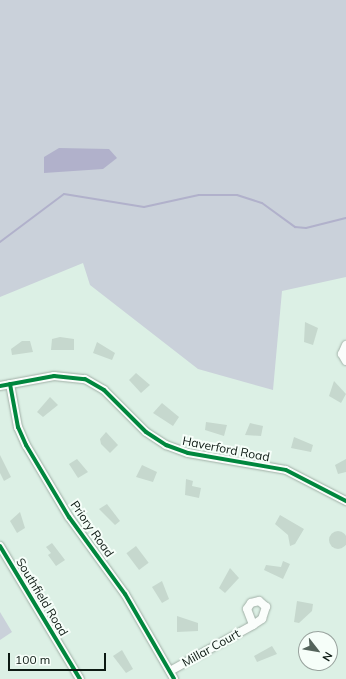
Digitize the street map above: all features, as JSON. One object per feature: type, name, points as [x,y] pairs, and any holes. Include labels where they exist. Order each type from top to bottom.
[{"type":"street","points":[[346,345],[342,354],[346,361]]},
{"type":"street","name":"Haverford Road","points":[[0,386],[54,376],[85,379],[104,390],[146,432],[166,445],[188,453],[286,470],[346,501]]},
{"type":"street","name":"Priory Road","points":[[10,384],[18,427],[26,445],[69,517],[125,594],[172,675]]},
{"type":"street","name":"Southfield Road","points":[[0,546],[80,679]]},
{"type":"street","name":"Millar Court","points":[[172,675],[253,624]]},
{"type":"shaded area","points":[[0,0],[346,0],[346,277],[282,291],[273,390],[198,369],[90,285],[83,263],[0,297]]},
{"type":"shaded area","points":[[0,612],[12,632],[0,640]]},
{"type":"water","points":[[59,148],[109,149],[117,158],[103,169],[44,173],[44,157]]},
{"type":"building","points":[[305,322],[318,328],[313,345],[304,342]]},
{"type":"building","points":[[60,337],[74,339],[74,350],[51,350],[52,339]]},
{"type":"building","points":[[22,341],[30,341],[33,352],[12,355],[11,349]]},
{"type":"building","points":[[97,342],[115,353],[112,360],[93,353]]},
{"type":"building","points":[[136,373],[150,385],[141,393],[129,380]]},
{"type":"building","points":[[334,381],[346,394],[341,403],[329,396]]},
{"type":"building","points":[[50,397],[58,405],[43,417],[37,412]]},
{"type":"building","points":[[162,403],[179,417],[173,426],[153,413]]},
{"type":"building","points":[[206,422],[227,425],[224,436],[205,430]]},
{"type":"building","points":[[250,423],[263,426],[261,436],[245,435]]},
{"type":"building","points":[[106,432],[118,445],[110,453],[101,444],[100,439]]},
{"type":"building","points":[[294,437],[313,445],[311,452],[291,448]]},
{"type":"building","points":[[0,455],[11,477],[4,481],[0,473]]},
{"type":"building","points":[[77,459],[88,472],[78,478],[69,464]]},
{"type":"building","points":[[346,459],[346,472],[338,474],[335,465]]},
{"type":"building","points":[[142,465],[157,472],[153,482],[136,477]]},
{"type":"building","points":[[186,479],[193,481],[192,486],[201,488],[199,498],[185,495]]},
{"type":"building","points":[[107,504],[120,521],[115,525],[99,509]]},
{"type":"building","points":[[20,512],[25,528],[17,533],[10,521]]},
{"type":"building","points":[[280,515],[304,529],[295,544],[290,546],[288,535],[275,524]]},
{"type":"building","points":[[338,531],[344,534],[347,540],[344,546],[338,549],[332,546],[329,540],[332,534]]},
{"type":"building","points":[[52,543],[65,560],[56,566],[48,555],[51,553],[46,547]]},
{"type":"building","points":[[136,546],[149,563],[139,570],[126,553]]},
{"type":"building","points":[[283,561],[290,564],[283,579],[264,570],[266,565],[281,567]]},
{"type":"building","points":[[230,568],[239,578],[225,593],[219,588]]},
{"type":"building","points":[[162,581],[169,599],[162,603],[152,587]]},
{"type":"building","points":[[297,601],[313,604],[312,611],[299,623],[294,622]]},
{"type":"building","points":[[177,616],[198,623],[198,631],[177,632]]},
{"type":"building","points":[[272,646],[277,654],[257,662],[254,656]]},
{"type":"building","points":[[122,650],[133,669],[126,673],[113,656]]},
{"type":"waterway","points":[[0,242],[64,194],[144,207],[199,195],[237,195],[262,203],[295,227],[306,228],[346,218]]},
{"type":"cycle path","points":[[0,386],[54,376],[85,379],[104,390],[146,432],[166,445],[188,453],[286,470],[346,501]]},
{"type":"cycle path","points":[[10,384],[18,427],[26,445],[69,517],[125,594],[174,679]]},
{"type":"cycle path","points":[[0,546],[80,679]]}]
